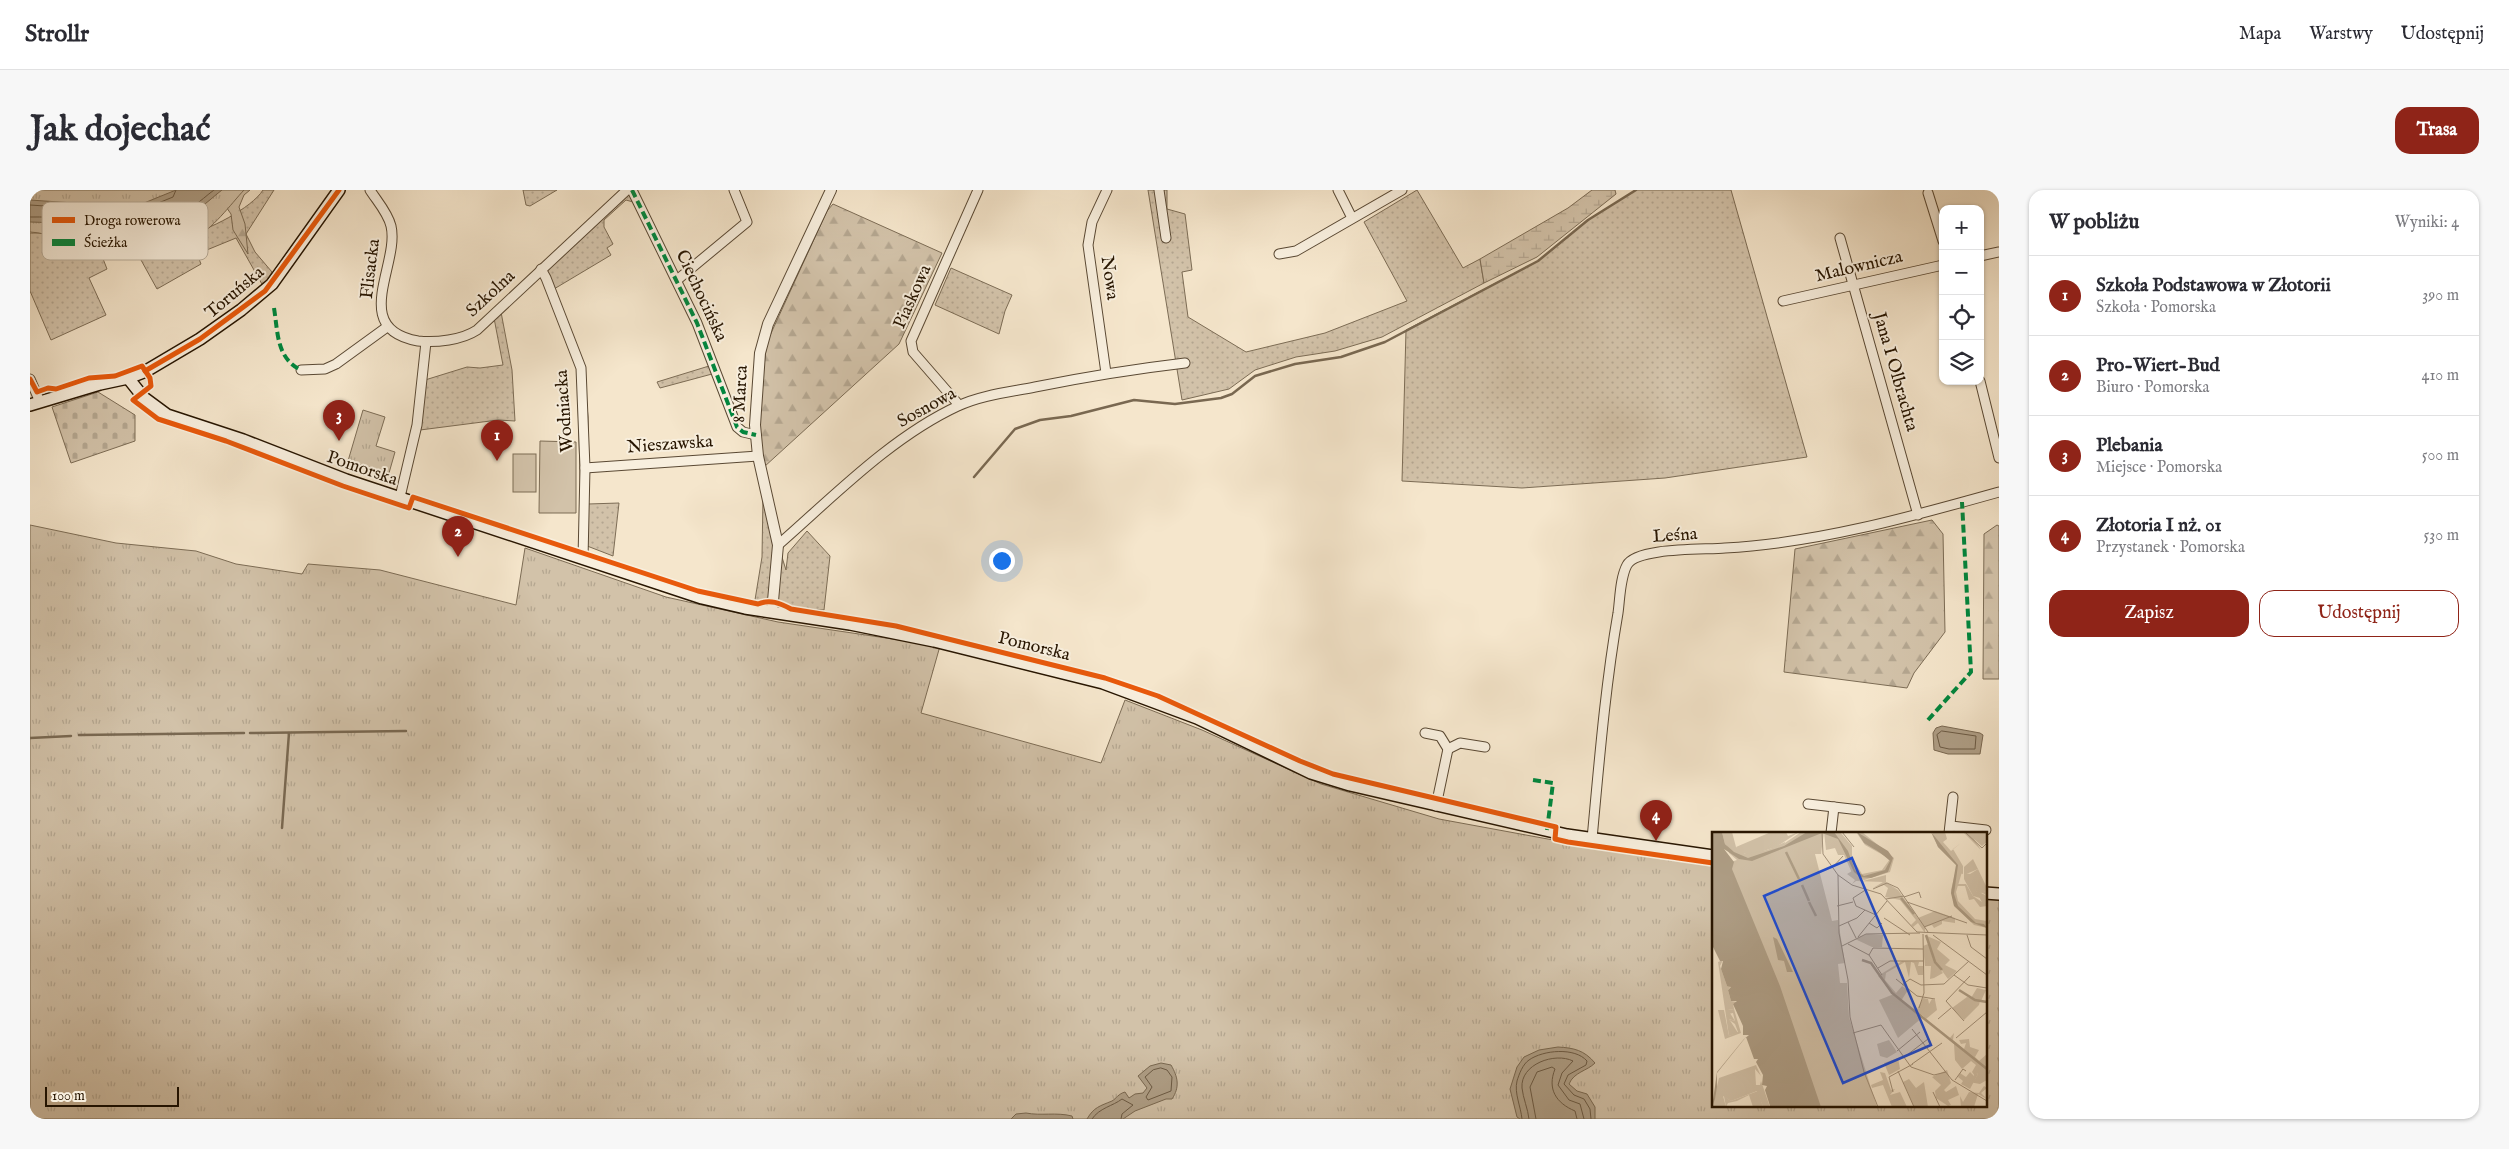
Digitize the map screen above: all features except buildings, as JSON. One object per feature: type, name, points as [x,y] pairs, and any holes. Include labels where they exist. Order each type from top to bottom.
[{"type":"main road","name":"Toruńska","points":[[35,403],[128,378],[146,371],[200,339],[265,291],[339,190]]},
{"type":"main road","name":"Pomorska","points":[[128,378],[144,398],[167,415],[400,497],[702,598],[934,641],[1103,683],[1190,715],[1311,773],[1436,806],[1592,839],[1712,856]]},
{"type":"main road","points":[[1986,893],[1999,894]]},
{"type":"street","name":"Flisacka","points":[[370,190],[392,226],[392,238],[383,285],[382,313],[387,327]]},
{"type":"street","name":"Szkolna","points":[[387,327],[407,339],[426,342],[470,334],[627,190]]},
{"type":"street","name":"Ciechocińska","points":[[632,190],[677,280],[716,368],[737,427],[743,432],[756,435]]},
{"type":"street","points":[[677,280],[747,222],[734,190]]},
{"type":"street","name":"8 Marca","points":[[772,612],[778,545],[758,456],[756,435],[760,353],[768,324],[831,190]]},
{"type":"street","name":"Piaskowa","points":[[959,405],[913,352],[911,341],[978,190]]},
{"type":"street","name":"Nowa","points":[[1106,373],[1088,245],[1092,222],[1107,190]]},
{"type":"street","points":[[1159,190],[1166,238]]},
{"type":"street","points":[[1338,190],[1352,218]]},
{"type":"street","points":[[1279,254],[1296,250],[1402,190]]},
{"type":"street","points":[[1928,193],[1939,228]]},
{"type":"street","name":"Jana I Olbrachta","points":[[1840,238],[1918,515]]},
{"type":"street","points":[[1984,255],[1999,252]]},
{"type":"street","name":"Malownicza","points":[[1782,300],[1939,266]]},
{"type":"street","name":"Wodniacka","points":[[541,269],[580,368],[585,468],[583,559]]},
{"type":"street","points":[[301,370],[325,369],[336,364],[387,327]]},
{"type":"street","points":[[400,497],[417,424],[426,342]]},
{"type":"street","name":"Sosnowa","points":[[778,545],[891,448],[924,424],[959,405],[1005,392],[1106,373],[1185,363]]},
{"type":"street","points":[[30,379],[35,403]]},
{"type":"street","points":[[1981,385],[1999,458]]},
{"type":"street","name":"Nieszawska","points":[[585,468],[758,456]]},
{"type":"street","name":"Leśna","points":[[1592,839],[1614,637],[1624,576],[1627,565],[1632,559],[1655,552],[1764,546],[1918,515],[1999,492]]},
{"type":"street","points":[[1425,733],[1440,736],[1448,749],[1436,806]]},
{"type":"street","points":[[1448,749],[1460,743],[1485,747]]},
{"type":"street","points":[[1953,797],[1950,829],[1986,830]]},
{"type":"street","points":[[1808,804],[1860,810]]},
{"type":"street","points":[[1831,832],[1834,807]]},
{"type":"green space","points":[[30,190],[244,190],[208,229],[208,202],[42,202],[42,234],[30,232]]},
{"type":"green space","points":[[230,190],[250,190],[244,195],[239,207],[245,224],[248,254],[233,230],[231,214],[224,204]]},
{"type":"green space","points":[[263,190],[274,190],[246,234],[255,252],[272,272],[263,286],[236,238],[208,249],[208,228],[228,218],[257,197]]},
{"type":"green space","points":[[523,190],[557,190],[530,206],[526,205]]},
{"type":"green space","points":[[1148,190],[1167,190],[1167,209],[1185,214],[1192,270],[1182,272],[1188,317],[1246,352],[1325,333],[1407,301],[1364,222],[1417,190],[1463,268],[1480,259],[1484,283],[1382,337],[1335,351],[1296,357],[1255,370],[1229,389],[1182,400]]},
{"type":"green space","points":[[1592,190],[1615,190],[1616,194],[1537,257],[1484,283],[1480,259],[1568,208]]},
{"type":"green space","points":[[1636,190],[1731,190],[1807,457],[1665,478],[1522,488],[1402,481],[1406,330],[1538,261],[1588,220]]},
{"type":"green space","points":[[629,194],[633,202],[626,200],[604,220],[604,227],[613,244],[607,248],[611,255],[554,289],[583,363],[588,417],[588,504],[619,503],[613,556],[582,544],[577,365],[545,272],[549,269],[548,266]]},
{"type":"green space","points":[[833,204],[942,253],[899,344],[764,467],[756,422],[767,342],[827,211]]},
{"type":"green space","points":[[30,233],[42,233],[42,260],[104,260],[107,269],[89,278],[106,315],[51,340],[30,291]]},
{"type":"green space","points":[[141,260],[199,260],[201,264],[157,289]]},
{"type":"green space","points":[[951,268],[1012,295],[1005,311],[999,334],[935,305]]},
{"type":"green space","points":[[501,312],[512,370],[515,421],[498,420],[420,430],[425,380],[467,367],[480,368],[503,365],[494,318]]},
{"type":"green space","points":[[709,366],[712,374],[660,388],[657,382]]},
{"type":"green space","points":[[98,392],[135,415],[135,441],[71,463],[52,407]]},
{"type":"green space","points":[[363,410],[385,417],[376,446],[395,452],[389,473],[348,461]]},
{"type":"green space","points":[[540,441],[576,442],[576,513],[539,513]]},
{"type":"green space","points":[[513,454],[536,454],[536,492],[513,492]]},
{"type":"green space","points":[[763,496],[786,570],[788,553],[807,531],[830,556],[824,610],[754,606],[762,557]]},
{"type":"green space","points":[[1932,520],[1943,534],[1945,632],[1914,673],[1907,688],[1784,672],[1795,549]]},
{"type":"green space","points":[[30,525],[116,543],[196,551],[236,564],[302,574],[308,564],[380,570],[516,605],[525,548],[666,597],[778,622],[940,646],[921,713],[1101,763],[1125,700],[1202,730],[1321,784],[1439,819],[1564,842],[1712,866],[1712,1106],[1986,1106],[1986,898],[1999,899],[1999,1119],[30,1119]]},
{"type":"green space","points":[[1997,525],[1999,526],[1999,679],[1983,679],[1984,534]]},
{"type":"water","points":[[176,190],[222,190],[208,202],[146,202]]},
{"type":"water","points":[[30,200],[59,202],[42,202],[42,223],[30,222]]},
{"type":"water","points":[[1942,726],[1983,735],[1980,754],[1948,754],[1934,750],[1933,733],[1936,728]]},
{"type":"water","points":[[1558,1047],[1578,1050],[1595,1063],[1577,1074],[1569,1084],[1577,1091],[1587,1094],[1595,1107],[1595,1119],[1520,1119],[1517,1117],[1510,1089],[1517,1067],[1524,1057],[1539,1050]]},
{"type":"water","points":[[1161,1063],[1171,1065],[1175,1074],[1177,1086],[1172,1099],[1166,1099],[1135,1111],[1123,1119],[1087,1119],[1095,1109],[1125,1092],[1129,1098],[1135,1094],[1143,1093],[1147,1088],[1138,1076],[1150,1066]]},
{"type":"water","points":[[1016,1114],[1066,1115],[1072,1116],[1073,1119],[1011,1119]]},
{"type":"waterway","points":[[974,477],[1015,429],[1040,420],[1071,416],[1134,400],[1175,404],[1221,398],[1232,394],[1255,376],[1295,364],[1341,357],[1385,342],[1538,261],[1588,220],[1636,190]]},
{"type":"waterway","points":[[250,733],[406,731]]},
{"type":"waterway","points":[[79,735],[244,733]]},
{"type":"waterway","points":[[282,828],[289,733]]},
{"type":"waterway","points":[[30,738],[71,736]]},
{"type":"marked path","points":[[632,190],[697,323],[737,427],[743,432],[756,435]]},
{"type":"marked path","points":[[274,308],[278,335],[283,351],[287,359],[301,370]]},
{"type":"marked path","points":[[1928,720],[1971,672],[1962,502]]},
{"type":"marked path","points":[[1533,780],[1553,783],[1547,830]]},
{"type":"cycle path","points":[[145,371],[200,339],[265,291],[339,190]]},
{"type":"cycle path","points":[[30,379],[37,392],[48,388],[56,389],[89,378],[115,376],[142,366],[150,378],[151,386],[133,400],[158,419],[226,441],[343,486],[409,508],[413,497],[698,591],[758,604],[775,602],[791,609],[896,626],[1105,678],[1158,696],[1300,761],[1333,774],[1556,827],[1555,839],[1712,863]]},
{"type":"place","name":"Plebania","points":[[339,441]]},
{"type":"place","name":"Szkoła Podstawowa w Złotorii","points":[[497,461]]},
{"type":"place","name":"Pro-Wiert-Bud","points":[[458,557]]},
{"type":"place","name":"Złotoria I nż. 01","points":[[1656,841]]}]
